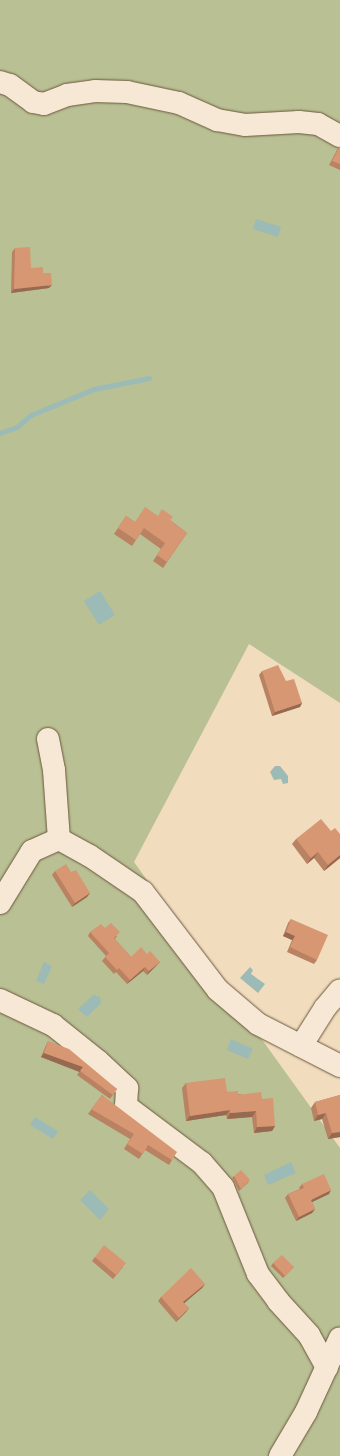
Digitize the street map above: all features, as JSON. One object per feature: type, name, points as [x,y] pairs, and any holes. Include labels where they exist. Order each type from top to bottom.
[{"type":"street","points":[[0,82],[10,85],[33,102],[44,104],[67,95],[95,91],[127,92],[179,103],[217,120],[245,125],[283,123],[318,124],[340,136]]},
{"type":"street","points":[[48,739],[54,770],[59,839]]},
{"type":"street","points":[[0,903],[32,851],[59,839]]},
{"type":"street","points":[[59,839],[90,856],[143,892],[218,990],[258,1024],[340,1066]]},
{"type":"street","points":[[301,1046],[325,1008],[340,990]]},
{"type":"street","points":[[0,1000],[53,1025],[98,1061],[127,1088],[126,1106],[202,1163],[223,1187],[258,1274],[278,1301],[309,1335],[327,1367]]},
{"type":"street","points":[[280,1456],[306,1412],[340,1338]]},
{"type":"green space","points":[[0,0],[340,0],[340,703],[249,644],[134,862],[340,1148],[340,1456],[0,1456]]},
{"type":"water","points":[[256,219],[281,227],[278,237],[253,229]]},
{"type":"water","points":[[100,591],[115,615],[99,625],[84,601]]},
{"type":"water","points":[[275,766],[280,766],[288,776],[288,783],[283,784],[281,779],[274,780],[270,772]]},
{"type":"water","points":[[44,962],[52,966],[44,984],[36,981]]},
{"type":"water","points":[[250,967],[253,970],[251,974],[265,984],[258,993],[240,978]]},
{"type":"water","points":[[93,995],[100,997],[101,1003],[87,1017],[78,1009]]},
{"type":"water","points":[[231,1039],[253,1049],[248,1059],[227,1050]]},
{"type":"water","points":[[35,1117],[58,1131],[53,1139],[30,1125]]},
{"type":"water","points":[[291,1162],[296,1173],[268,1185],[264,1175]]},
{"type":"water","points":[[90,1190],[109,1209],[100,1220],[80,1200]]},
{"type":"building","points":[[340,146],[340,164],[332,161]]},
{"type":"building","points":[[30,247],[31,268],[43,267],[43,273],[51,273],[52,285],[14,289],[15,248]]},
{"type":"building","points":[[145,507],[158,516],[162,509],[173,517],[170,520],[187,533],[167,562],[157,555],[165,543],[144,528],[136,540],[118,528],[126,516],[135,522]]},
{"type":"building","points":[[278,665],[286,681],[294,679],[302,703],[275,712],[262,671]]},
{"type":"building","points":[[321,819],[331,831],[335,828],[340,834],[340,855],[328,865],[318,852],[311,858],[296,839]]},
{"type":"building","points":[[66,864],[71,872],[76,870],[90,893],[75,903],[55,871]]},
{"type":"building","points":[[291,919],[328,935],[317,960],[290,947],[295,936],[286,932]]},
{"type":"building","points":[[111,923],[120,932],[114,938],[131,957],[141,947],[147,954],[150,951],[160,962],[149,971],[145,967],[130,980],[119,968],[117,970],[105,957],[109,953],[90,932],[101,924],[105,928]]},
{"type":"building","points":[[48,1041],[69,1049],[117,1089],[113,1095],[80,1071],[83,1067],[44,1053]]},
{"type":"building","points":[[225,1078],[227,1092],[238,1091],[238,1095],[261,1092],[262,1099],[273,1098],[275,1126],[257,1127],[256,1111],[230,1113],[230,1110],[190,1116],[186,1083]]},
{"type":"building","points":[[102,1095],[177,1152],[172,1160],[148,1145],[143,1154],[127,1144],[134,1134],[91,1109]]},
{"type":"building","points":[[340,1095],[340,1132],[332,1133],[326,1113],[318,1115],[315,1102]]},
{"type":"building","points":[[241,1170],[250,1180],[241,1189],[234,1176]]},
{"type":"building","points":[[324,1174],[331,1190],[311,1200],[315,1209],[299,1217],[288,1194],[304,1188],[302,1184]]},
{"type":"building","points":[[104,1245],[126,1263],[116,1275],[95,1257]]},
{"type":"building","points":[[282,1255],[294,1267],[285,1276],[273,1263]]},
{"type":"building","points":[[191,1268],[205,1284],[183,1302],[189,1308],[179,1318],[161,1297]]},
{"type":"waterway","points":[[0,433],[17,427],[31,415],[94,389],[149,378]]}]
